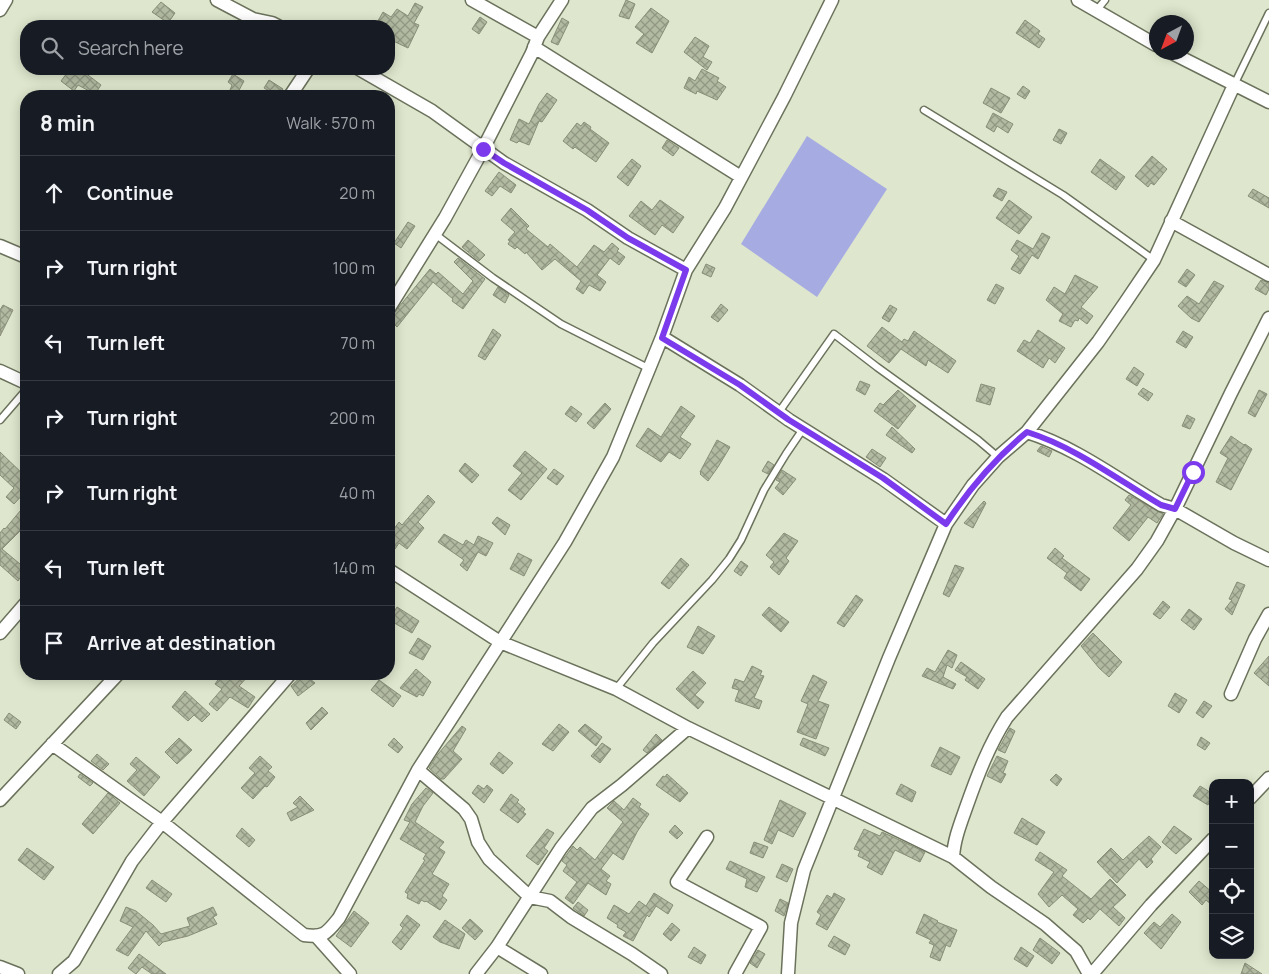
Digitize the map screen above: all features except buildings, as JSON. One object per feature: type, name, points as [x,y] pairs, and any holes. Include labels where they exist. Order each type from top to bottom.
[{"type":"street","points":[[0,10],[6,0]]},
{"type":"street","points":[[217,0],[258,20]]},
{"type":"street","points":[[472,0],[741,176]]},
{"type":"street","points":[[395,298],[435,234],[483,149],[536,42],[562,0]]},
{"type":"street","points":[[52,744],[162,822],[304,935],[317,937],[328,932],[340,918],[418,770],[565,542],[613,457],[648,368],[662,338],[686,270],[724,208],[784,97],[832,0]]},
{"type":"street","points":[[1078,0],[1149,41]]},
{"type":"street","points":[[1186,60],[1269,102]]},
{"type":"street","points":[[294,90],[304,75]]},
{"type":"street","points":[[370,75],[432,111],[504,163],[587,210],[628,238],[686,270]]},
{"type":"street","points":[[788,974],[789,941],[795,902],[804,870],[919,585],[946,524],[972,485],[998,457],[1027,432],[1098,342],[1154,260],[1234,85]]},
{"type":"street","points":[[1171,221],[1269,275]]},
{"type":"street","points":[[0,246],[20,254]]},
{"type":"street","points":[[953,857],[954,842],[977,776],[991,743],[1007,717],[1137,569],[1157,541],[1175,509],[1269,318]]},
{"type":"street","points":[[662,338],[740,385],[883,478],[946,524]]},
{"type":"street","points":[[0,371],[20,380]]},
{"type":"street","points":[[1027,432],[1081,456],[1161,505],[1175,509],[1234,543],[1269,560]]},
{"type":"street","points":[[395,574],[500,642],[616,689],[688,728],[953,857],[991,887],[1045,924],[1070,945],[1076,951],[1090,974],[1209,843]]},
{"type":"street","points":[[0,633],[20,610]]},
{"type":"street","points":[[1231,694],[1255,639],[1269,614]]},
{"type":"street","points":[[0,800],[112,680]]},
{"type":"street","points":[[59,974],[74,961],[132,861],[162,822],[285,680]]},
{"type":"street","points":[[476,974],[497,947],[571,834],[592,808],[622,785],[688,728]]},
{"type":"street","points":[[418,770],[464,809],[471,819],[483,852],[530,897],[550,901],[570,918],[632,954],[661,974]]},
{"type":"street","points":[[1254,794],[1268,780]]},
{"type":"street","points":[[708,837],[677,882],[762,927],[735,974]]},
{"type":"street","points":[[317,937],[350,974]]},
{"type":"street","points":[[497,947],[541,974]]},
{"type":"street","points":[[0,966],[18,974]]},
{"type":"lane","points":[[1088,0],[1097,12],[1105,0]]},
{"type":"lane","points":[[1234,85],[1269,13]]},
{"type":"lane","points":[[924,110],[1063,194],[1154,260]]},
{"type":"lane","points":[[435,234],[493,278],[561,324],[648,368]]},
{"type":"lane","points":[[779,412],[834,334],[978,440],[998,457]]},
{"type":"lane","points":[[0,420],[20,397]]},
{"type":"lane","points":[[616,689],[653,643],[712,580],[729,558],[741,540],[764,490],[804,428]]},
{"type":"shaded area","points":[[807,136],[887,189],[817,297],[741,244]]},
{"type":"route","points":[[483,149],[587,210],[628,238],[686,270],[662,338],[740,385],[789,420],[883,478],[946,524],[972,485],[998,457],[1027,432],[1081,456],[1161,505],[1175,509],[1193,472]]}]
